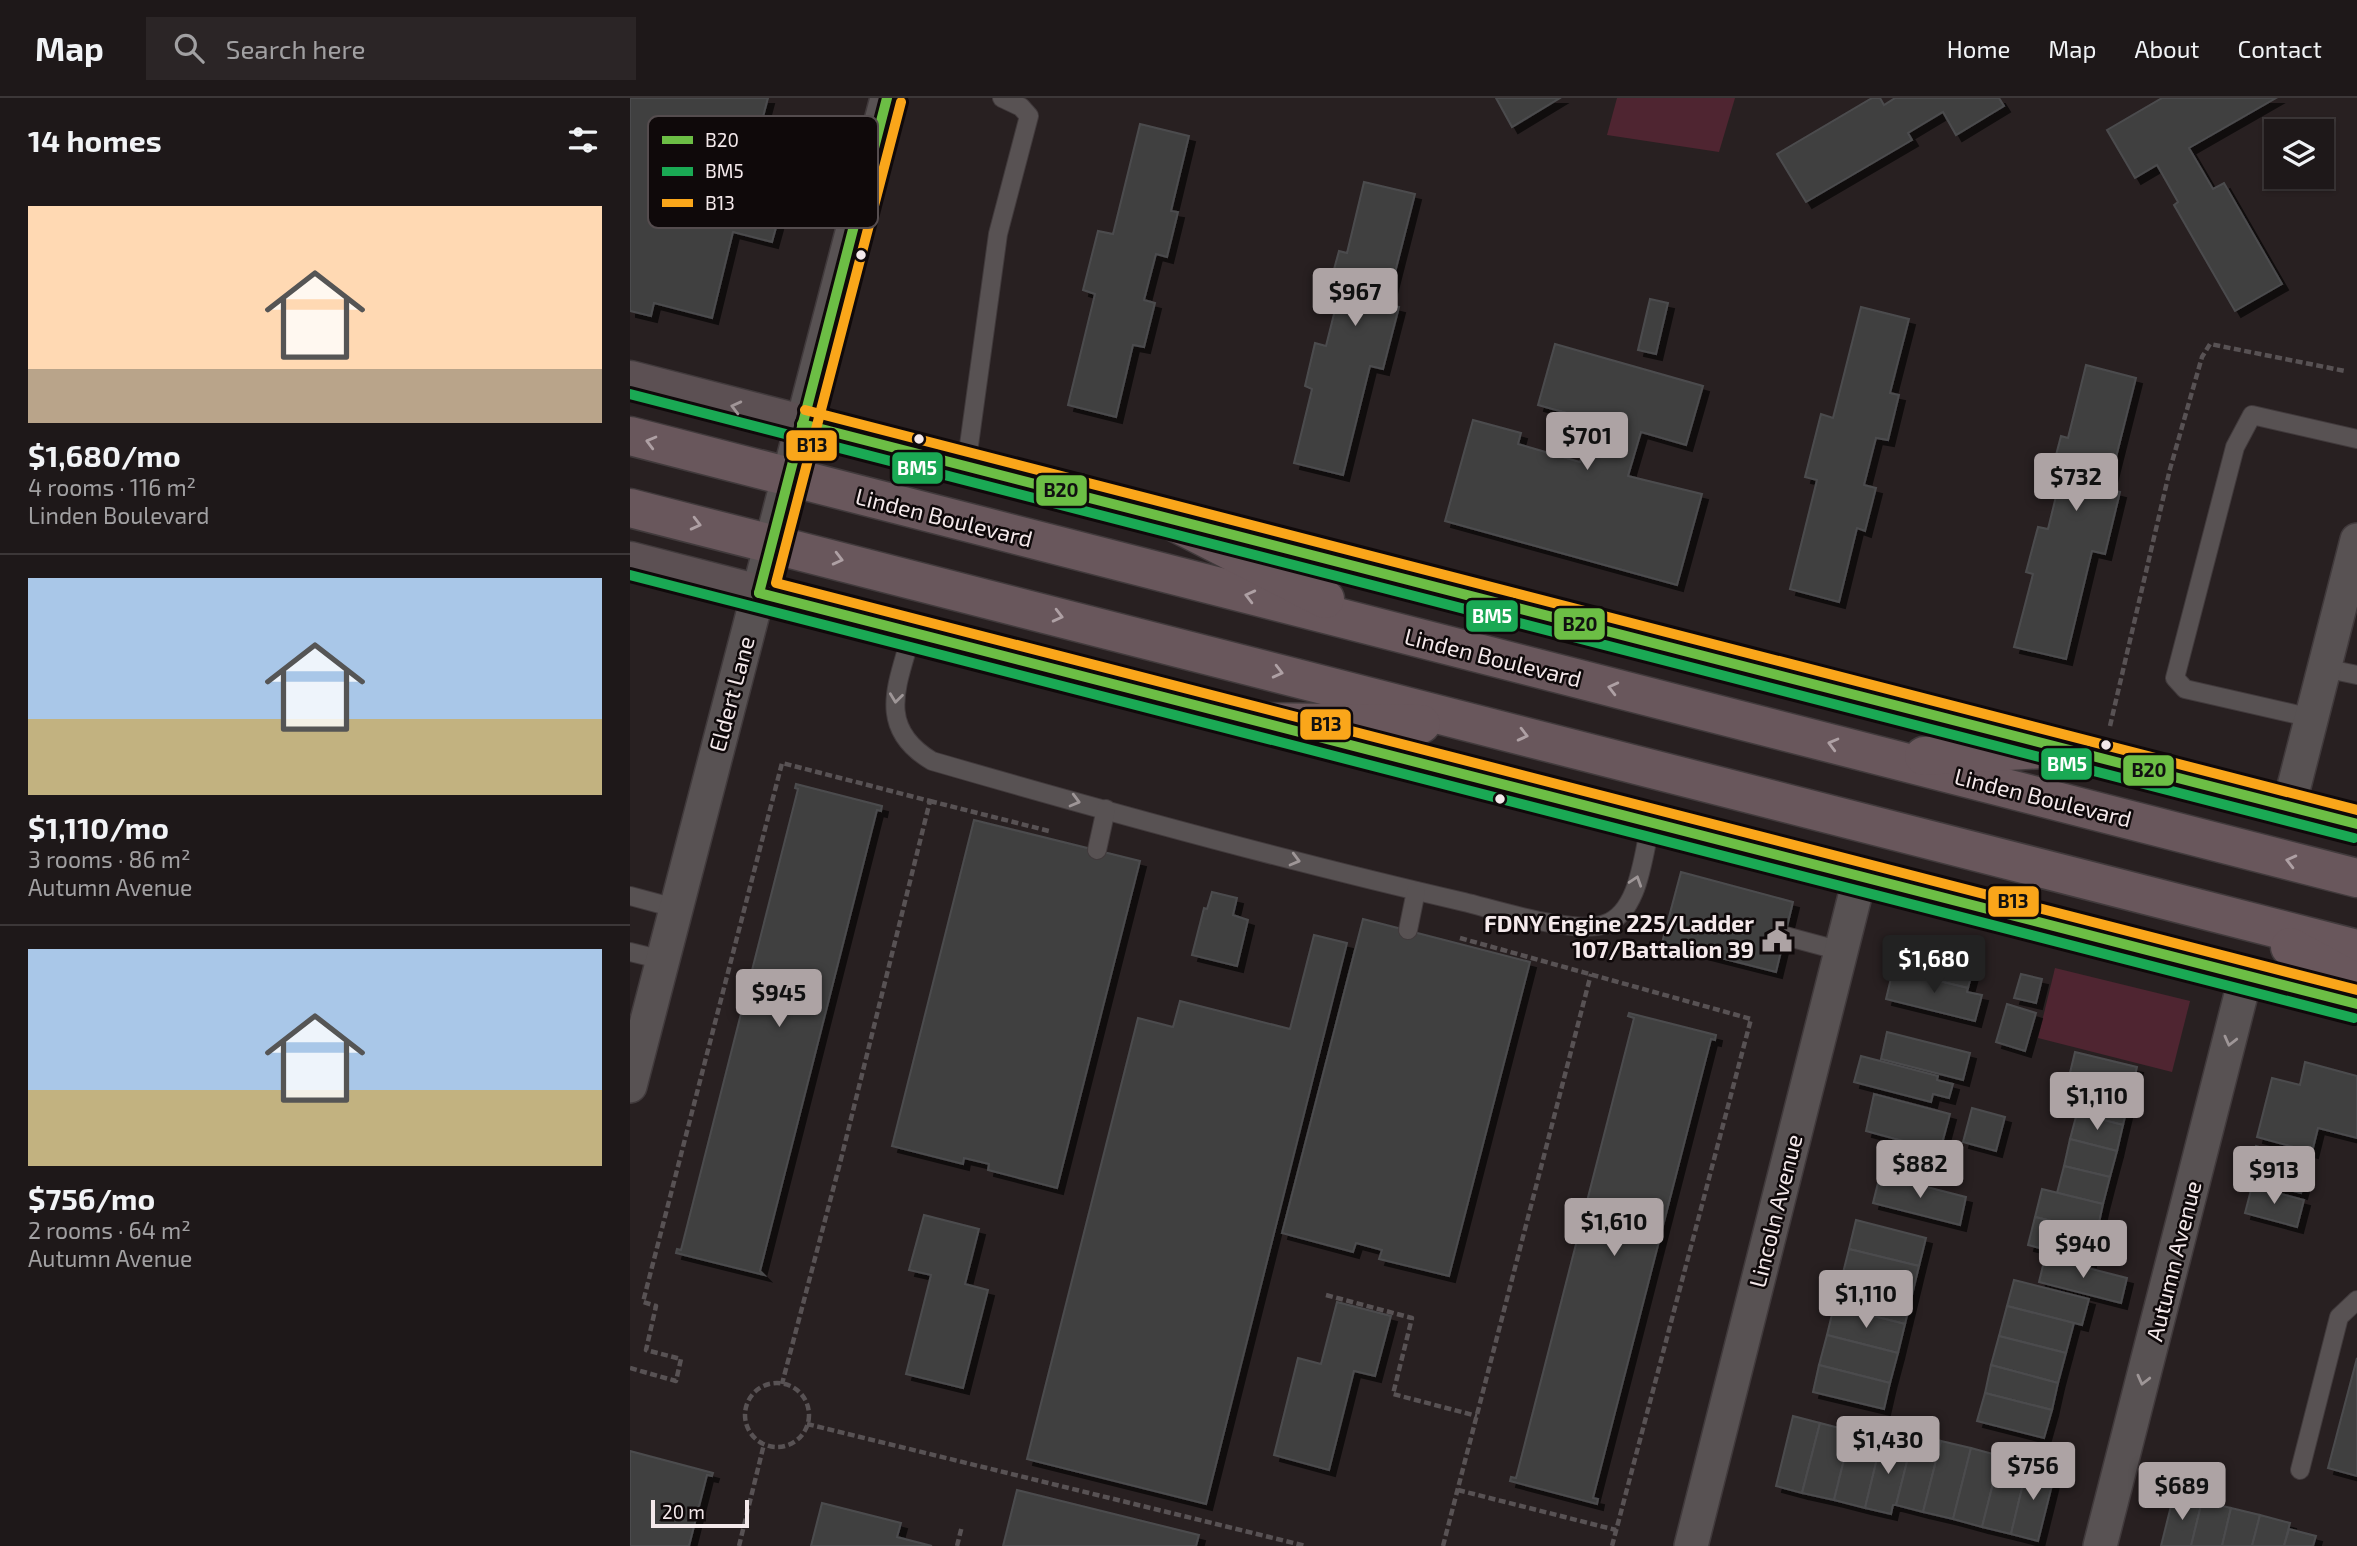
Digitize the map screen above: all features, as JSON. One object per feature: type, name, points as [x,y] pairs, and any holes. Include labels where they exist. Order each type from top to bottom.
[{"type":"highway","name":"Linden Boulevard","points":[[630,436],[2357,878]]},
{"type":"highway","points":[[630,508],[2357,949]]},
{"type":"highway","points":[[1169,519],[1386,631]]},
{"type":"highway","points":[[1259,722],[1483,725]]},
{"type":"highway","points":[[1889,759],[2061,748]]},
{"type":"highway","points":[[2232,917],[2357,983]]},
{"type":"street","name":"Eldert Lane","points":[[878,133],[887,98]]},
{"type":"street","name":"Eldert Lane","points":[[630,1087],[853,228]]},
{"type":"street","points":[[630,380],[2357,824]]},
{"type":"street","points":[[2289,806],[2357,540]]},
{"type":"street","points":[[630,562],[912,632],[2357,1004]]},
{"type":"street","name":"Lincoln Avenue","points":[[1697,1545],[1860,876]]},
{"type":"street","name":"Autumn Avenue","points":[[2101,1546],[2246,975]]},
{"type":"lane","points":[[966,467],[998,234],[1029,116],[1021,107],[1002,98]]},
{"type":"lane","points":[[2312,718],[2185,689],[2175,678],[2235,447],[2252,415],[2357,439]]},
{"type":"lane","points":[[912,632],[898,683],[894,716],[899,731],[918,753],[932,761],[1416,891],[1548,922],[1603,925],[1625,910],[1638,877],[1651,822]]},
{"type":"lane","points":[[2324,668],[2357,675]]},
{"type":"lane","points":[[1097,850],[1106,809]]},
{"type":"lane","points":[[1408,930],[1416,891]]},
{"type":"lane","points":[[630,895],[676,908]]},
{"type":"lane","points":[[1785,936],[1841,951]]},
{"type":"lane","points":[[630,952],[663,960]]},
{"type":"lane","points":[[2300,1470],[2339,1317],[2357,1300]]},
{"type":"path","points":[[2109,730],[2170,469],[2202,357],[2210,344],[2345,372]]},
{"type":"path","points":[[630,1368],[676,1381],[681,1359],[646,1350],[656,1306],[643,1302],[782,763],[1049,831]]},
{"type":"path","points":[[782,1384],[841,1163],[930,801]]},
{"type":"path","points":[[1460,938],[1751,1019],[1612,1546]]},
{"type":"path","points":[[1443,1546],[1591,974]]},
{"type":"path","points":[[1326,1295],[1412,1318],[1393,1394],[1477,1416]]},
{"type":"path","points":[[782,1384],[800,1393],[806,1402],[807,1424],[795,1441],[774,1447],[764,1444],[749,1430],[745,1410],[754,1393],[762,1386],[782,1384]]},
{"type":"path","points":[[807,1424],[1306,1546]]},
{"type":"path","points":[[739,1546],[764,1444]]},
{"type":"path","points":[[1458,1490],[1616,1530]]},
{"type":"path","points":[[957,1546],[962,1526]]},
{"type":"shaded area","points":[[1617,98],[1735,98],[1719,152],[1607,135]]},
{"type":"shaded area","points":[[2055,968],[2190,1001],[2172,1072],[2038,1038]]},
{"type":"building","points":[[630,98],[768,98],[763,116],[648,116],[648,228],[776,228],[772,242],[733,232],[712,318],[654,303],[651,316],[630,311]]},
{"type":"building","points":[[1496,98],[1560,98],[1512,127]]},
{"type":"building","points":[[1872,98],[1880,98],[1884,105],[1895,98],[1999,98],[2004,106],[1956,135],[1943,112],[1908,133],[1912,140],[1806,202],[1777,154]]},
{"type":"building","points":[[2162,98],[2276,98],[2189,148],[2213,189],[2224,183],[2282,284],[2235,311],[2174,205],[2178,202],[2157,165],[2135,178],[2107,130]]},
{"type":"building","points":[[1140,124],[1189,136],[1171,211],[1178,212],[1167,257],[1156,254],[1144,300],[1155,303],[1144,347],[1133,345],[1116,417],[1068,405],[1095,294],[1083,290],[1098,231],[1113,234]]},
{"type":"building","points":[[1364,182],[1415,194],[1387,304],[1399,307],[1383,369],[1370,366],[1343,475],[1294,463],[1312,389],[1305,386],[1315,343],[1326,346],[1338,298],[1327,295],[1339,251],[1347,253]]},
{"type":"building","points":[[1650,299],[1668,303],[1656,354],[1638,350]]},
{"type":"building","points":[[1861,307],[1909,319],[1890,393],[1899,395],[1888,440],[1876,438],[1864,485],[1876,488],[1865,531],[1857,528],[1839,602],[1790,589],[1817,480],[1805,477],[1821,414],[1833,418]]},
{"type":"building","points":[[1555,344],[1703,386],[1686,445],[1641,432],[1628,476],[1702,494],[1677,585],[1445,521],[1473,420],[1521,433],[1518,444],[1580,462],[1592,420],[1538,405]]},
{"type":"building","points":[[2086,365],[2136,378],[2108,489],[2120,492],[2105,554],[2092,551],[2066,659],[2014,647],[2033,574],[2026,572],[2038,527],[2048,529],[2059,484],[2049,482],[2061,436],[2068,438]]},
{"type":"building","points":[[796,784],[882,806],[881,811],[877,810],[760,1271],[764,1275],[676,1253],[677,1249],[681,1250],[798,789],[795,788]]},
{"type":"building","points":[[974,820],[1140,861],[1057,1188],[988,1170],[989,1164],[964,1158],[963,1164],[892,1146]]},
{"type":"building","points":[[1681,872],[1793,902],[1776,972],[1662,943]]},
{"type":"building","points":[[1212,892],[1237,898],[1233,915],[1248,920],[1237,966],[1192,955],[1204,908],[1207,909]]},
{"type":"building","points":[[1363,919],[1530,962],[1449,1276],[1379,1259],[1382,1250],[1356,1243],[1353,1252],[1282,1233]]},
{"type":"building","points":[[1314,935],[1347,943],[1206,1504],[1027,1459],[1138,1018],[1173,1027],[1180,1001],[1290,1029]]},
{"type":"building","points":[[1900,943],[1975,962],[1968,988],[1893,970]]},
{"type":"building","points":[[1893,970],[1968,988],[1967,992],[1982,995],[1975,1021],[1886,999]]},
{"type":"building","points":[[2021,974],[2042,979],[2036,1003],[2014,998]]},
{"type":"building","points":[[2007,1004],[2036,1013],[2025,1051],[1996,1042]]},
{"type":"building","points":[[1629,1013],[1716,1035],[1715,1040],[1711,1039],[1593,1498],[1598,1499],[1597,1504],[1510,1481],[1511,1477],[1516,1478],[1634,1018],[1628,1016]]},
{"type":"building","points":[[1887,1032],[1970,1053],[1963,1080],[1881,1059]]},
{"type":"building","points":[[2075,1052],[2137,1067],[2130,1096],[2068,1081]]},
{"type":"building","points":[[1861,1056],[1938,1076],[1937,1080],[1953,1084],[1949,1098],[1933,1094],[1931,1102],[1854,1082]]},
{"type":"building","points":[[2305,1062],[2357,1076],[2357,1138],[2318,1128],[2312,1152],[2257,1137],[2272,1078],[2300,1085]]},
{"type":"building","points":[[2068,1081],[2130,1096],[2123,1125],[2061,1109]]},
{"type":"building","points":[[1874,1094],[1950,1114],[1940,1151],[1866,1131]]},
{"type":"building","points":[[1972,1108],[2005,1117],[1996,1151],[1963,1142]]},
{"type":"building","points":[[2077,1113],[2123,1125],[2117,1151],[2070,1139]]},
{"type":"building","points":[[2070,1139],[2117,1151],[2110,1177],[2064,1166]]},
{"type":"building","points":[[2256,1146],[2291,1156],[2288,1168],[2307,1172],[2301,1193],[2247,1179]]},
{"type":"building","points":[[2064,1166],[2110,1177],[2103,1204],[2057,1193]]},
{"type":"building","points":[[1880,1175],[1966,1197],[1960,1225],[1873,1203]]},
{"type":"building","points":[[2252,1186],[2304,1200],[2297,1227],[2245,1213]]},
{"type":"building","points":[[2042,1189],[2103,1204],[2097,1232],[2035,1217]]},
{"type":"building","points":[[924,1215],[979,1229],[965,1284],[988,1290],[963,1388],[906,1374],[931,1275],[909,1270]]},
{"type":"building","points":[[2035,1217],[2097,1232],[2090,1261],[2028,1245]]},
{"type":"building","points":[[1856,1220],[1926,1238],[1919,1266],[1849,1249]]},
{"type":"building","points":[[1849,1249],[1919,1266],[1912,1295],[1842,1277]]},
{"type":"building","points":[[2045,1257],[2127,1278],[2121,1303],[2039,1282]]},
{"type":"building","points":[[1842,1277],[1912,1295],[1905,1324],[1834,1306]]},
{"type":"building","points":[[2014,1280],[2089,1299],[2082,1325],[2007,1306]]},
{"type":"building","points":[[1337,1302],[1391,1316],[1375,1376],[1354,1371],[1329,1470],[1274,1455],[1298,1358],[1321,1364]]},
{"type":"building","points":[[1834,1306],[1905,1324],[1898,1353],[1827,1335]]},
{"type":"building","points":[[2007,1306],[2074,1323],[2066,1353],[1999,1336]]},
{"type":"building","points":[[1827,1335],[1898,1353],[1890,1383],[1819,1365]]},
{"type":"building","points":[[1999,1336],[2066,1353],[2058,1383],[1991,1365]]},
{"type":"building","points":[[2357,1358],[2357,1476],[2328,1468]]},
{"type":"building","points":[[1819,1365],[1890,1383],[1884,1409],[1813,1392]]},
{"type":"building","points":[[1991,1365],[2058,1383],[2052,1410],[1985,1393]]},
{"type":"building","points":[[1985,1393],[2052,1410],[2044,1438],[1977,1421]]},
{"type":"building","points":[[1793,1416],[1820,1423],[1802,1493],[1776,1486]]},
{"type":"building","points":[[1820,1423],[1851,1431],[1834,1500],[1802,1493]]},
{"type":"building","points":[[1851,1431],[1882,1438],[1865,1508],[1834,1500]]},
{"type":"building","points":[[1912,1434],[1896,1505],[1893,1505],[1891,1514],[1865,1508],[1882,1438],[1909,1445]]},
{"type":"building","points":[[1914,1434],[1941,1441],[1923,1512],[1896,1505]]},
{"type":"building","points":[[1941,1441],[1971,1448],[1953,1519],[1923,1512]]},
{"type":"building","points":[[1971,1448],[2000,1456],[1982,1527],[1953,1519]]},
{"type":"building","points":[[630,1451],[713,1473],[712,1476],[707,1475],[689,1546],[630,1546]]},
{"type":"building","points":[[2000,1456],[2028,1463],[2011,1534],[1982,1527]]},
{"type":"building","points":[[2028,1463],[2056,1469],[2038,1541],[2011,1534]]},
{"type":"building","points":[[1017,1490],[1199,1535],[1196,1546],[1003,1546]]},
{"type":"building","points":[[2174,1494],[2202,1501],[2191,1546],[2161,1546]]},
{"type":"building","points":[[2202,1501],[2231,1508],[2222,1546],[2191,1546]]},
{"type":"building","points":[[822,1503],[901,1523],[897,1537],[932,1546],[811,1546]]},
{"type":"building","points":[[2231,1508],[2260,1515],[2252,1546],[2222,1546]]},
{"type":"building","points":[[2260,1515],[2290,1523],[2284,1546],[2252,1546]]},
{"type":"building","points":[[2289,1529],[2316,1536],[2313,1546],[2284,1546]]},
{"type":"transit line","name":"B20","points":[[878,133],[887,98]]},
{"type":"transit line","name":"B13","points":[[878,191],[901,102]]},
{"type":"transit line","name":"B20","points":[[759,593],[853,228]]},
{"type":"transit line","name":"B13","points":[[868,228],[776,583],[2357,990]]},
{"type":"transit line","name":"BM5","points":[[630,394],[2354,838]]},
{"type":"transit line","name":"B13","points":[[805,410],[2357,810]]},
{"type":"transit line","name":"B20","points":[[802,424],[2357,824]]},
{"type":"transit line","name":"BM5","points":[[630,575],[2354,1018]]},
{"type":"transit line","name":"B20","points":[[759,593],[2357,1004]]},
{"type":"place","name":"FDNY Engine 225/Ladder 107/Battalion 39","points":[[1777,937]]}]
